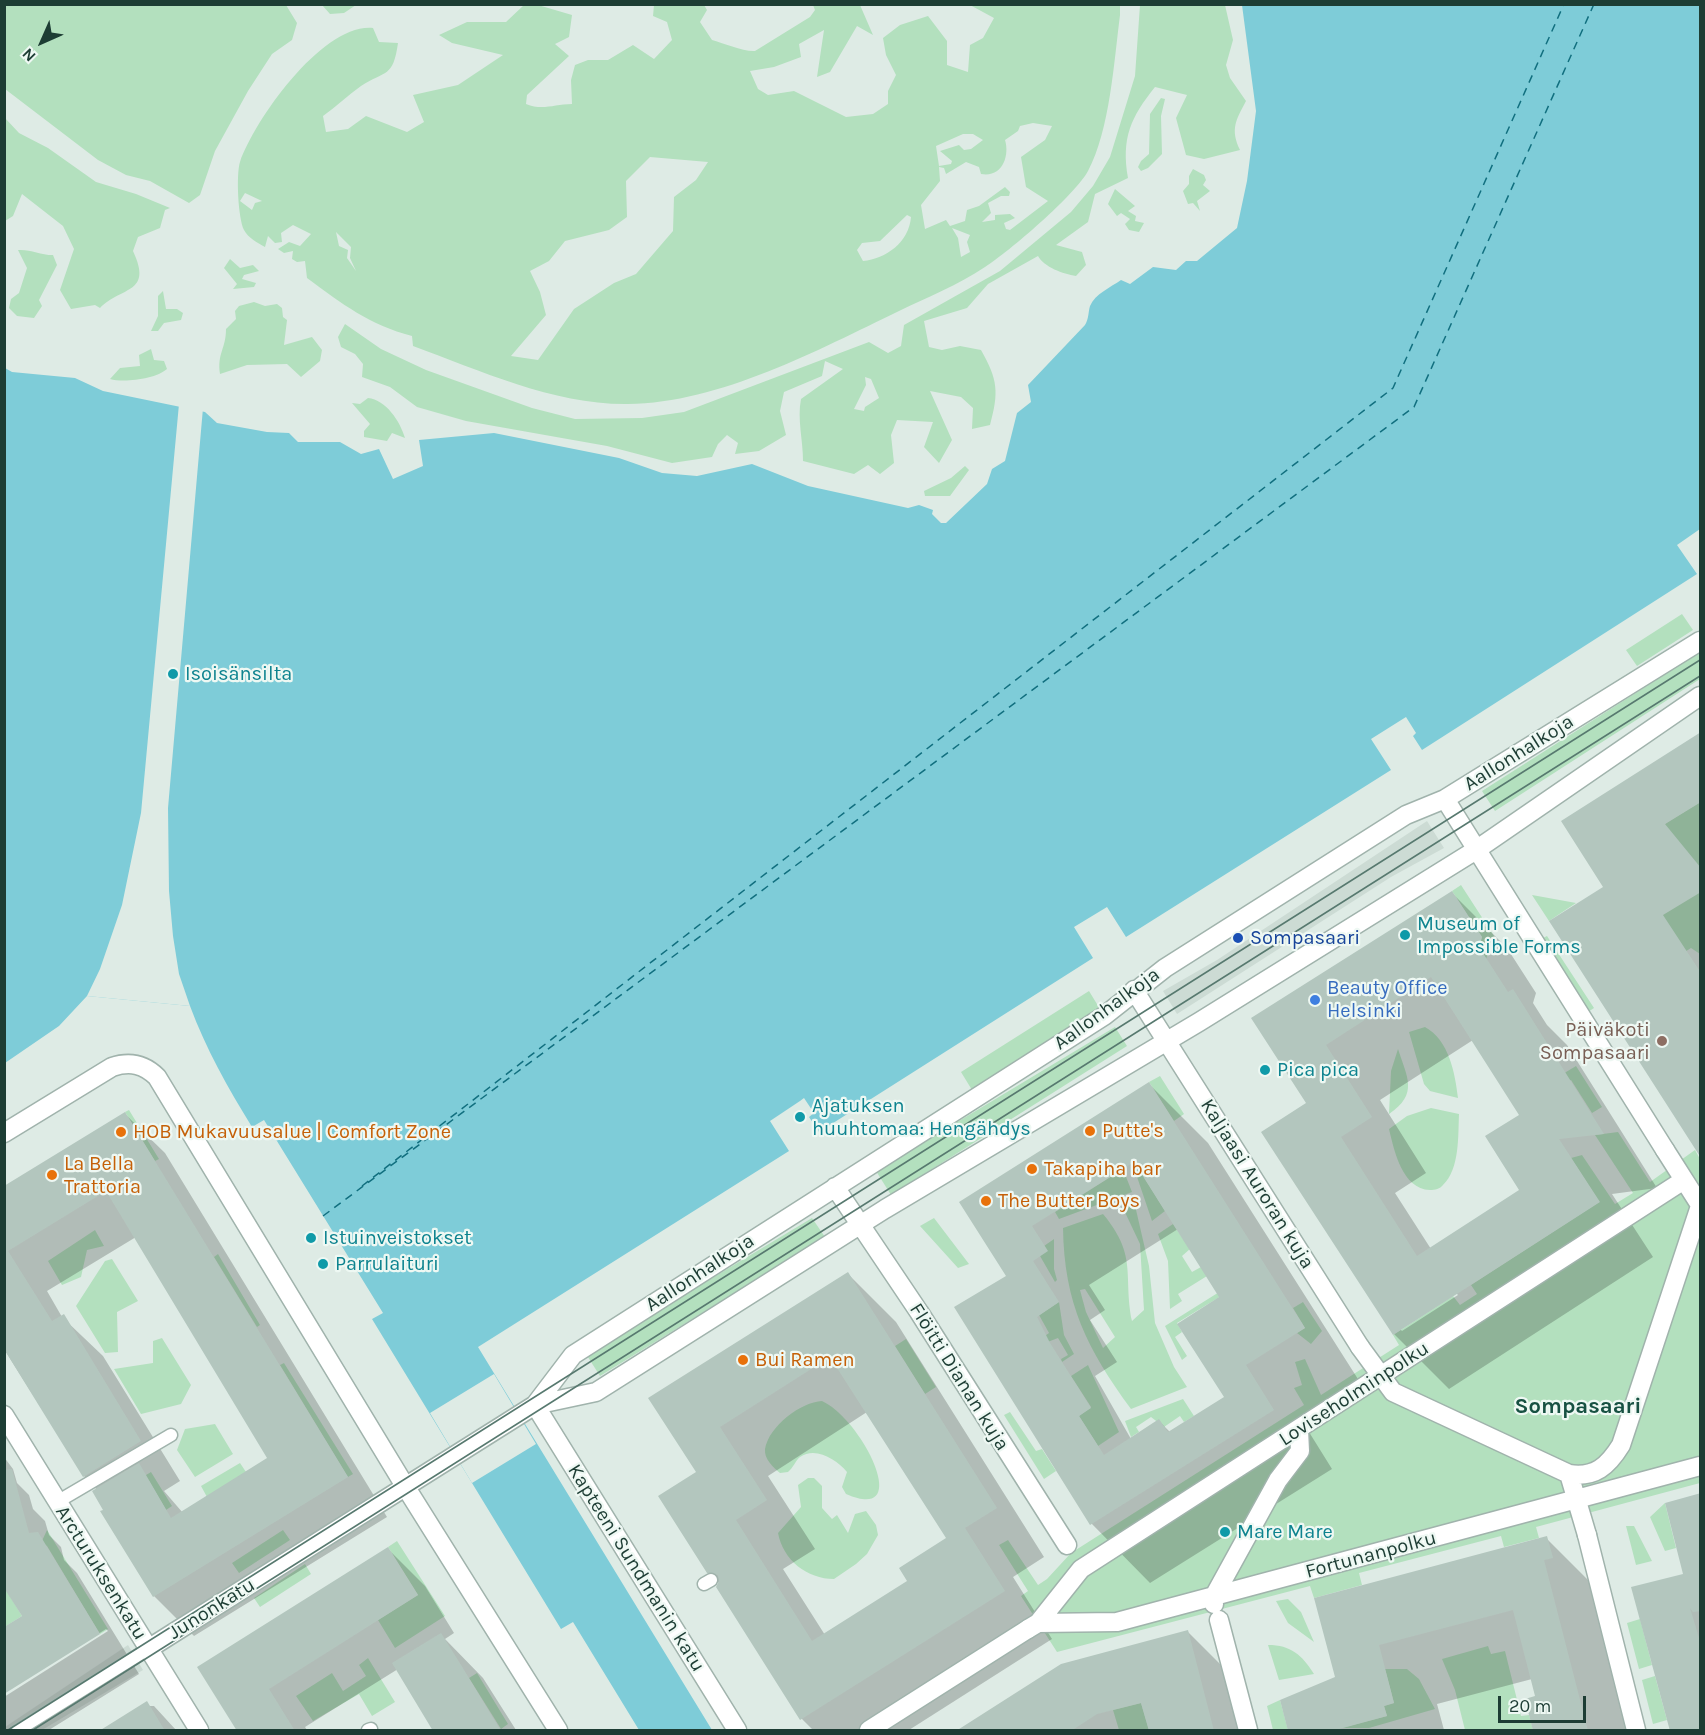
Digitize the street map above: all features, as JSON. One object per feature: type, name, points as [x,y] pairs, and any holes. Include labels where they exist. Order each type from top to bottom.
[{"type":"street","name":"Aallonhalkoja","points":[[536,1405],[573,1355],[1104,1016],[1134,990],[1406,815],[1445,799],[1701,641]]},
{"type":"street","name":"Aallonhalkoja","points":[[405,1486],[536,1405],[596,1392],[859,1225],[1167,1042],[1476,850],[1701,696]]},
{"type":"street","points":[[1445,799],[1701,1205],[1621,1445],[1602,1469],[1589,1475],[1569,1474],[1585,1528],[1636,1731]]},
{"type":"street","name":"Kaljaasi Auroran kuja","points":[[1134,990],[1360,1347],[1393,1392],[1569,1474]]},
{"type":"street","points":[[4,1133],[98,1074],[123,1063],[148,1068],[157,1077],[405,1486],[558,1731]]},
{"type":"street","name":"Loviseholminpolku","points":[[1033,1626],[1082,1569],[1684,1180]]},
{"type":"street","name":"Flöitti Dianan kuja","points":[[834,1187],[919,1312],[1082,1569]]},
{"type":"street","name":"Kapteeni Sundmanin katu","points":[[536,1405],[738,1731]]},
{"type":"street","name":"Arcturuksenkatu","points":[[4,1415],[200,1731]]},
{"type":"street","points":[[1248,1731],[1213,1598],[1278,1480],[1300,1451],[1299,1430]]},
{"type":"street","name":"Fortunanpolku","points":[[1033,1626],[1117,1622],[1701,1466]]},
{"type":"street","name":"Junonkatu","points":[[148,1648],[405,1486]]},
{"type":"street","points":[[869,1731],[1033,1626]]},
{"type":"lane","points":[[57,1502],[171,1435]]},
{"type":"lane","name":"Junonkatu","points":[[18,1731],[148,1648]]},
{"type":"shaded area","name":"Sompasaari","points":[[1427,821],[1444,848],[1391,877],[1177,1014],[1163,991],[1217,960]]},
{"type":"shaded area","points":[[128,1645],[143,1670],[42,1730],[5,1730],[5,1727]]},
{"type":"green space","points":[[5,4],[286,5],[297,23],[292,40],[272,54],[248,91],[215,151],[200,195],[189,203],[150,181],[126,175],[98,160],[5,89]]},
{"type":"green space","points":[[322,5],[356,5],[344,13],[330,14]]},
{"type":"green space","points":[[524,5],[538,5],[572,15],[569,37],[555,44],[569,56],[527,95],[526,104],[543,107],[572,104],[571,80],[575,65],[588,60],[608,60],[633,45],[654,59],[672,40],[667,22],[653,16],[654,5],[704,5],[707,10],[700,22],[712,40],[739,49],[755,51],[810,17],[815,10],[813,5],[860,5],[873,35],[857,26],[830,72],[817,77],[824,30],[799,44],[801,57],[774,67],[750,71],[758,89],[768,95],[794,91],[846,117],[873,114],[888,104],[888,91],[896,75],[886,55],[883,38],[900,25],[928,16],[947,41],[947,65],[968,72],[970,45],[983,38],[994,18],[970,5],[1120,5],[1106,116],[1088,171],[1056,208],[1010,249],[954,285],[768,372],[698,395],[628,404],[601,403],[546,393],[492,376],[413,346],[412,336],[370,320],[345,305],[307,278],[305,261],[297,262],[292,259],[293,251],[284,253],[278,249],[289,242],[300,246],[311,234],[293,225],[281,233],[282,242],[275,243],[268,236],[265,247],[248,235],[242,224],[238,196],[238,176],[240,162],[248,144],[275,99],[293,77],[333,41],[354,31],[373,28],[379,42],[398,43],[394,62],[387,72],[361,86],[323,116],[326,132],[348,129],[366,116],[407,132],[424,122],[413,95],[458,85],[503,55],[452,43],[439,35],[467,22],[506,22]],"holes":[[[1033,123],[1052,126],[1045,140],[1021,157],[1026,187],[1048,201],[1010,230],[1006,229],[1004,223],[1015,218],[1010,214],[995,215],[995,220],[982,222],[991,213],[988,203],[1001,196],[1009,196],[1010,192],[1005,187],[979,206],[967,210],[965,221],[950,226],[946,220],[925,229],[921,205],[940,181],[939,167],[944,168],[946,174],[966,162],[979,167],[981,174],[994,173],[1005,159],[1005,140],[1018,131],[1020,126]],[[963,134],[973,134],[983,140],[971,149],[964,150],[959,145],[940,151],[952,161],[951,164],[939,166],[936,146]],[[650,157],[708,162],[696,180],[674,197],[673,231],[636,274],[614,283],[574,309],[538,360],[511,356],[546,315],[540,292],[530,271],[549,261],[565,241],[609,230],[627,217],[626,181]],[[245,193],[262,201],[255,203],[252,210],[240,201]],[[907,215],[911,217],[906,234],[888,253],[863,261],[857,250],[862,243],[880,241]],[[952,228],[970,235],[967,242],[970,252],[961,257],[958,238]],[[336,232],[351,247],[350,258],[356,271],[347,258],[348,250],[339,246]]]},
{"type":"green space","points":[[1140,5],[1225,5],[1233,40],[1226,65],[1230,78],[1246,101],[1239,114],[1235,130],[1240,150],[1204,159],[1186,155],[1176,118],[1187,95],[1155,87],[1134,118],[1130,129],[1126,151],[1128,178],[1095,194],[1088,222],[1056,245],[1082,252],[1086,265],[1076,276],[1054,269],[1038,256],[988,284],[967,308],[924,321],[929,347],[942,350],[960,346],[981,350],[994,378],[996,395],[990,425],[972,429],[973,408],[961,397],[930,391],[952,440],[939,463],[924,447],[933,422],[897,420],[891,435],[894,463],[880,474],[868,465],[854,474],[803,461],[801,399],[843,369],[825,361],[822,376],[784,392],[780,411],[786,435],[759,451],[735,454],[738,443],[727,435],[718,444],[712,457],[672,463],[607,446],[466,421],[417,407],[390,387],[362,377],[363,364],[355,354],[341,347],[338,337],[345,324],[381,349],[426,370],[532,408],[575,419],[642,418],[684,412],[869,342],[888,353],[901,346],[904,325],[1000,271],[1071,212],[1093,186],[1110,157],[1135,76]],"holes":[[[865,377],[871,379],[879,398],[865,407],[864,411],[854,409],[866,385]]]},
{"type":"green space","points":[[1161,98],[1165,99],[1161,116],[1162,154],[1148,168],[1141,171],[1138,167],[1149,154],[1150,114]]},
{"type":"green space","points":[[5,118],[19,133],[48,148],[96,182],[136,194],[170,208],[165,210],[160,228],[138,237],[133,251],[138,265],[137,282],[100,308],[95,305],[71,309],[60,290],[74,249],[63,226],[22,194],[13,216],[5,221]]},
{"type":"green space","points":[[1193,169],[1204,175],[1206,180],[1203,185],[1210,191],[1197,201],[1200,211],[1193,203],[1188,204],[1183,191],[1189,184],[1189,176]]},
{"type":"green space","points":[[1115,189],[1135,206],[1128,211],[1136,216],[1135,221],[1144,223],[1139,232],[1129,230],[1125,224],[1130,219],[1121,213],[1117,216],[1108,204]]},
{"type":"green space","points":[[18,250],[53,255],[57,265],[39,300],[42,306],[34,318],[17,316],[9,308],[11,299],[19,293],[27,268]]},
{"type":"green space","points":[[230,259],[240,268],[253,265],[259,271],[244,275],[242,279],[256,283],[254,287],[233,289],[237,284],[224,268]]},
{"type":"green space","points":[[163,291],[166,309],[177,309],[183,313],[181,320],[164,323],[158,331],[151,331],[158,316],[158,296]]},
{"type":"green space","points":[[254,302],[265,306],[277,304],[282,308],[283,317],[287,320],[284,345],[312,337],[322,350],[320,361],[301,377],[287,364],[247,365],[220,374],[226,329],[236,319],[235,311],[239,306]]},
{"type":"green space","points":[[151,349],[154,360],[164,361],[167,369],[140,379],[123,381],[110,379],[120,368],[140,366],[139,355]]},
{"type":"green space","points":[[368,398],[381,403],[391,412],[405,438],[392,433],[387,441],[364,437],[364,431],[370,424],[352,403],[360,404]]},
{"type":"green space","points":[[965,466],[969,470],[950,496],[925,496],[924,491],[951,478]]},
{"type":"green space","points":[[1682,614],[1693,630],[1637,666],[1626,650]]},
{"type":"green space","points":[[1700,652],[1700,679],[1495,811],[1482,791]]},
{"type":"green space","points":[[1700,802],[1700,954],[1691,948],[1655,971],[1632,935],[1633,844]]},
{"type":"green space","points":[[1461,885],[1494,936],[1486,959],[1479,947],[1482,937],[1452,891]]},
{"type":"green space","points":[[1532,895],[1576,903],[1549,921]]},
{"type":"green space","points":[[1547,936],[1594,1008],[1588,1012],[1541,939]]},
{"type":"green space","points":[[1089,991],[1100,1009],[972,1090],[961,1072]]},
{"type":"green space","points":[[1115,1027],[1127,1046],[891,1195],[876,1171]]},
{"type":"green space","points":[[1425,1027],[1440,1040],[1445,1049],[1453,1068],[1458,1098],[1430,1091],[1424,1084],[1409,1032]]},
{"type":"green space","points":[[1398,1049],[1408,1085],[1404,1099],[1389,1114],[1391,1071]]},
{"type":"green space","points":[[1576,1066],[1602,1107],[1592,1113],[1571,1080],[1566,1083],[1561,1075]]},
{"type":"green space","points":[[1160,1076],[1184,1114],[1174,1121],[1149,1082]]},
{"type":"green space","points":[[1431,1108],[1459,1114],[1457,1151],[1453,1170],[1442,1186],[1430,1190],[1420,1188],[1406,1176],[1397,1157],[1389,1129],[1407,1116]]},
{"type":"green space","points":[[129,1110],[159,1159],[155,1161],[125,1112]]},
{"type":"green space","points":[[1618,1132],[1650,1182],[1695,1150],[1700,1159],[1700,1483],[1536,1527],[1539,1538],[1504,1547],[1501,1536],[1359,1573],[1362,1585],[1314,1598],[1310,1586],[1057,1652],[1021,1596],[1028,1591],[999,1545],[1008,1540],[1038,1585],[1047,1579],[1071,1553],[1304,1405],[1294,1388],[1302,1385],[1295,1362],[1305,1359],[1321,1395],[1399,1345],[1393,1335],[1453,1296],[1460,1305],[1477,1294],[1471,1285],[1599,1202],[1571,1158],[1582,1155],[1615,1204],[1633,1193],[1595,1135]]},
{"type":"green space","points":[[1123,1169],[1132,1192],[1059,1219],[1055,1212]]},
{"type":"green space","points":[[1139,1169],[1165,1211],[1152,1221],[1135,1171]]},
{"type":"green space","points":[[1134,1201],[1149,1266],[1155,1323],[1174,1367],[1187,1387],[1131,1409],[1090,1345],[1073,1302],[1064,1255],[1063,1228],[1103,1214],[1114,1229],[1125,1254],[1132,1321],[1144,1310],[1140,1244],[1122,1206]],"holes":[[[1085,1289],[1115,1337],[1103,1348],[1086,1312],[1080,1290]]]},
{"type":"green space","points":[[812,1218],[825,1237],[600,1376],[586,1354]]},
{"type":"green space","points":[[934,1218],[969,1264],[958,1268],[920,1226]]},
{"type":"green space","points":[[1173,1224],[1190,1249],[1182,1256],[1192,1272],[1201,1267],[1207,1276],[1178,1294],[1182,1301],[1170,1309],[1168,1261],[1158,1234]]},
{"type":"green space","points":[[95,1230],[104,1246],[87,1250],[81,1277],[62,1285],[48,1261]]},
{"type":"green space","points":[[1054,1239],[1054,1269],[1057,1280],[1055,1282],[1040,1256],[1044,1246]]},
{"type":"green space","points":[[218,1254],[260,1325],[257,1327],[214,1257]]},
{"type":"green space","points":[[112,1259],[138,1301],[117,1312],[118,1352],[105,1353],[76,1306],[105,1261]]},
{"type":"green space","points":[[1224,1289],[1226,1293],[1177,1323],[1182,1332],[1175,1337],[1187,1356],[1182,1360],[1165,1326]]},
{"type":"green space","points":[[1059,1302],[1064,1335],[1074,1354],[1062,1362],[1061,1359],[1068,1355],[1058,1338],[1045,1343],[1042,1338],[1049,1333],[1039,1315]]},
{"type":"green space","points":[[1303,1302],[1322,1331],[1311,1344],[1297,1333],[1305,1328],[1293,1308]]},
{"type":"green space","points":[[162,1338],[191,1385],[181,1404],[141,1414],[114,1369],[153,1363],[153,1341]]},
{"type":"green space","points":[[906,1339],[936,1387],[925,1394],[895,1346]]},
{"type":"green space","points":[[284,1363],[353,1474],[348,1477],[280,1365]]},
{"type":"green space","points":[[1088,1365],[1119,1432],[1098,1446],[1079,1416],[1091,1407],[1071,1376]]},
{"type":"green space","points":[[1183,1399],[1194,1416],[1184,1422],[1180,1416],[1164,1427],[1151,1417],[1136,1427],[1139,1432],[1131,1437],[1125,1421]]},
{"type":"green space","points":[[822,1401],[837,1411],[865,1446],[875,1466],[879,1483],[877,1495],[866,1499],[846,1494],[842,1487],[847,1472],[826,1456],[806,1454],[800,1457],[788,1472],[780,1473],[767,1459],[765,1449],[768,1440],[779,1424],[805,1406]]},
{"type":"green space","points":[[1010,1412],[1036,1451],[1042,1449],[1056,1471],[1044,1479],[1004,1415]]},
{"type":"green space","points":[[215,1424],[233,1454],[195,1477],[177,1450],[185,1429]]},
{"type":"green space","points":[[240,1463],[246,1472],[207,1497],[201,1486]]},
{"type":"green space","points":[[151,1472],[172,1506],[166,1510],[149,1481],[131,1484]]},
{"type":"green space","points":[[808,1478],[814,1478],[822,1486],[822,1508],[832,1519],[837,1515],[848,1533],[855,1514],[866,1511],[876,1525],[878,1535],[867,1554],[834,1579],[815,1576],[798,1566],[785,1552],[778,1533],[801,1507],[798,1485]]},
{"type":"green space","points":[[1665,1503],[1676,1548],[1665,1551],[1650,1517]]},
{"type":"green space","points":[[1626,1526],[1634,1526],[1652,1561],[1636,1565]]},
{"type":"green space","points":[[47,1530],[108,1629],[100,1634],[47,1546],[41,1543]]},
{"type":"green space","points":[[283,1530],[290,1540],[239,1573],[232,1563]]},
{"type":"green space","points":[[397,1541],[445,1616],[395,1648],[378,1620],[418,1595],[388,1547]]},
{"type":"green space","points":[[305,1564],[311,1574],[260,1607],[254,1598]]},
{"type":"green space","points":[[5,1588],[22,1616],[6,1626],[5,1624]]},
{"type":"green space","points":[[1288,1599],[1301,1612],[1314,1642],[1288,1623],[1276,1601]]},
{"type":"green space","points":[[1640,1619],[1652,1665],[1639,1669],[1627,1623]]},
{"type":"green space","points":[[1268,1645],[1276,1645],[1295,1652],[1314,1674],[1279,1680]]},
{"type":"green space","points":[[1488,1646],[1491,1654],[1505,1651],[1521,1716],[1529,1715],[1533,1730],[1465,1730],[1455,1690],[1442,1659]]},
{"type":"green space","points":[[368,1658],[395,1702],[372,1716],[359,1694],[313,1721],[296,1696],[332,1673],[343,1691],[366,1676],[359,1665]]},
{"type":"green space","points":[[1385,1669],[1407,1669],[1419,1679],[1435,1709],[1369,1728],[1341,1728],[1387,1716],[1384,1706],[1394,1703]]},
{"type":"green space","points":[[477,1673],[508,1724],[501,1729],[469,1678]]},
{"type":"green space","points":[[1655,1676],[1667,1720],[1653,1724],[1642,1680]]},
{"type":"green space","points":[[1280,1700],[1288,1730],[1273,1730],[1267,1706]]},
{"type":"green space","points":[[1141,1703],[1149,1730],[1119,1730],[1113,1710]]},
{"type":"water","points":[[1242,5],[1700,5],[1700,529],[1677,545],[1697,574],[1422,750],[1413,736],[1416,733],[1406,717],[1371,739],[1391,770],[1126,937],[1107,907],[1074,927],[1093,958],[819,1132],[809,1117],[814,1113],[804,1098],[770,1121],[789,1151],[478,1347],[712,1730],[639,1730],[573,1622],[561,1629],[372,1319],[383,1313],[264,1120],[252,1127],[210,1053],[190,1006],[87,996],[59,1026],[5,1063],[5,368],[12,372],[75,378],[103,391],[205,412],[217,423],[267,432],[289,433],[298,442],[340,442],[361,454],[379,449],[393,479],[423,466],[419,440],[494,433],[619,458],[662,473],[697,476],[752,464],[808,486],[908,508],[919,505],[933,510],[932,514],[941,523],[946,523],[987,484],[992,469],[1005,461],[1017,413],[1031,402],[1028,385],[1085,325],[1092,302],[1121,280],[1130,284],[1153,267],[1176,270],[1186,261],[1197,261],[1237,228],[1247,181],[1256,111]]},
{"type":"pier","name":"Isoisänsilta","points":[[179,404],[203,408],[168,808],[169,891],[173,936],[179,974],[190,1006],[87,996],[100,969],[122,905],[141,813]]},
{"type":"pier","points":[[494,1374],[536,1444],[472,1483],[430,1413]]},
{"type":"building","points":[[1701,732],[1701,802],[1665,824],[1701,868],[1701,892],[1663,915],[1701,973],[1701,1158],[1549,921],[1603,887],[1561,821]]},
{"type":"building","points":[[1452,891],[1482,937],[1479,947],[1508,992],[1513,989],[1604,1134],[1559,1139],[1600,1202],[1393,1335],[1261,1132],[1306,1103],[1251,1018]],"holes":[[[1431,977],[1519,1115],[1485,1136],[1519,1190],[1417,1256],[1341,1137],[1372,1117],[1326,1045]]]},
{"type":"building","points":[[1149,1082],[1305,1328],[1246,1365],[1274,1410],[1090,1525],[954,1307],[1006,1276],[959,1202]],"holes":[[[1134,1162],[1219,1297],[1177,1324],[1224,1397],[1168,1432],[1159,1419],[1104,1455],[1079,1416],[1091,1408],[1050,1343],[1037,1317],[1059,1302],[1033,1261],[1048,1251],[1032,1226]]]},
{"type":"building","points":[[125,1112],[348,1477],[153,1597],[100,1511],[103,1510],[92,1491],[139,1463],[171,1518],[267,1458],[106,1191],[8,1251],[52,1321],[64,1314],[141,1441],[83,1477],[4,1349],[4,1186]]},
{"type":"building","points":[[848,1272],[997,1508],[965,1528],[1005,1591],[800,1720],[716,1587],[719,1581],[718,1575],[707,1573],[658,1496],[696,1472],[648,1398]],"holes":[[[830,1357],[946,1538],[899,1568],[907,1581],[812,1641],[736,1520],[767,1500],[720,1427]]]},
{"type":"building","points":[[12,1469],[29,1533],[38,1532],[100,1634],[4,1694],[4,1627],[22,1616],[4,1588],[4,1470]]},
{"type":"building","points":[[1701,1493],[1701,1611],[1693,1612],[1690,1608],[1701,1645],[1701,1731],[1670,1731],[1631,1587],[1683,1574],[1665,1503]]},
{"type":"building","points":[[1547,1536],[1553,1558],[1544,1560],[1588,1731],[1533,1731],[1525,1699],[1535,1696],[1513,1610],[1379,1645],[1394,1703],[1384,1706],[1387,1716],[1332,1731],[1288,1731],[1280,1700],[1335,1677],[1314,1598]]},
{"type":"building","points":[[388,1547],[418,1595],[269,1689],[295,1731],[237,1731],[197,1667]]},
{"type":"building","points":[[1188,1630],[1214,1731],[1149,1731],[1141,1703],[1097,1714],[1071,1731],[956,1731],[1061,1664]]},
{"type":"building","points":[[441,1633],[501,1731],[433,1731],[392,1663]]},
{"type":"building","points":[[147,1701],[165,1731],[99,1731]]},
{"type":"ferry route","points":[[362,1186],[1393,388],[1564,4]]},
{"type":"ferry route","points":[[323,1216],[1414,407],[1594,4]]},
{"type":"tram line","points":[[8,1730],[1700,660]]},
{"type":"tram line","points":[[33,1730],[1700,676]]},
{"type":"place","name":"Isoisänsilta","points":[[173,674]]},
{"type":"place","name":"Museum of Impossible Forms","points":[[1405,935]]},
{"type":"place","name":"Sompasaari","points":[[1238,938]]},
{"type":"place","name":"Beauty Office Helsinki","points":[[1315,1000]]},
{"type":"place","name":"Päiväkoti Sompasaari","points":[[1662,1041]]},
{"type":"place","name":"Pica pica","points":[[1265,1070]]},
{"type":"place","name":"Ajatuksen huuhtomaa: Hengähdys","points":[[800,1117]]},
{"type":"place","name":"Putte's","points":[[1090,1131]]},
{"type":"place","name":"HOB Mukavuusalue | Comfort Zone","points":[[121,1132]]},
{"type":"place","name":"Takapiha bar","points":[[1032,1169]]},
{"type":"place","name":"La Bella Trattoria","points":[[52,1175]]},
{"type":"place","name":"The Butter Boys","points":[[986,1201]]},
{"type":"place","name":"Istuinveistokset","points":[[311,1238]]},
{"type":"place","name":"Parrulaituri","points":[[323,1264]]},
{"type":"place","name":"Bui Ramen","points":[[743,1360]]},
{"type":"place","name":"Mare Mare","points":[[1225,1532]]},
{"type":"district","name":"Sompasaari","points":[[1578,1407]]}]
